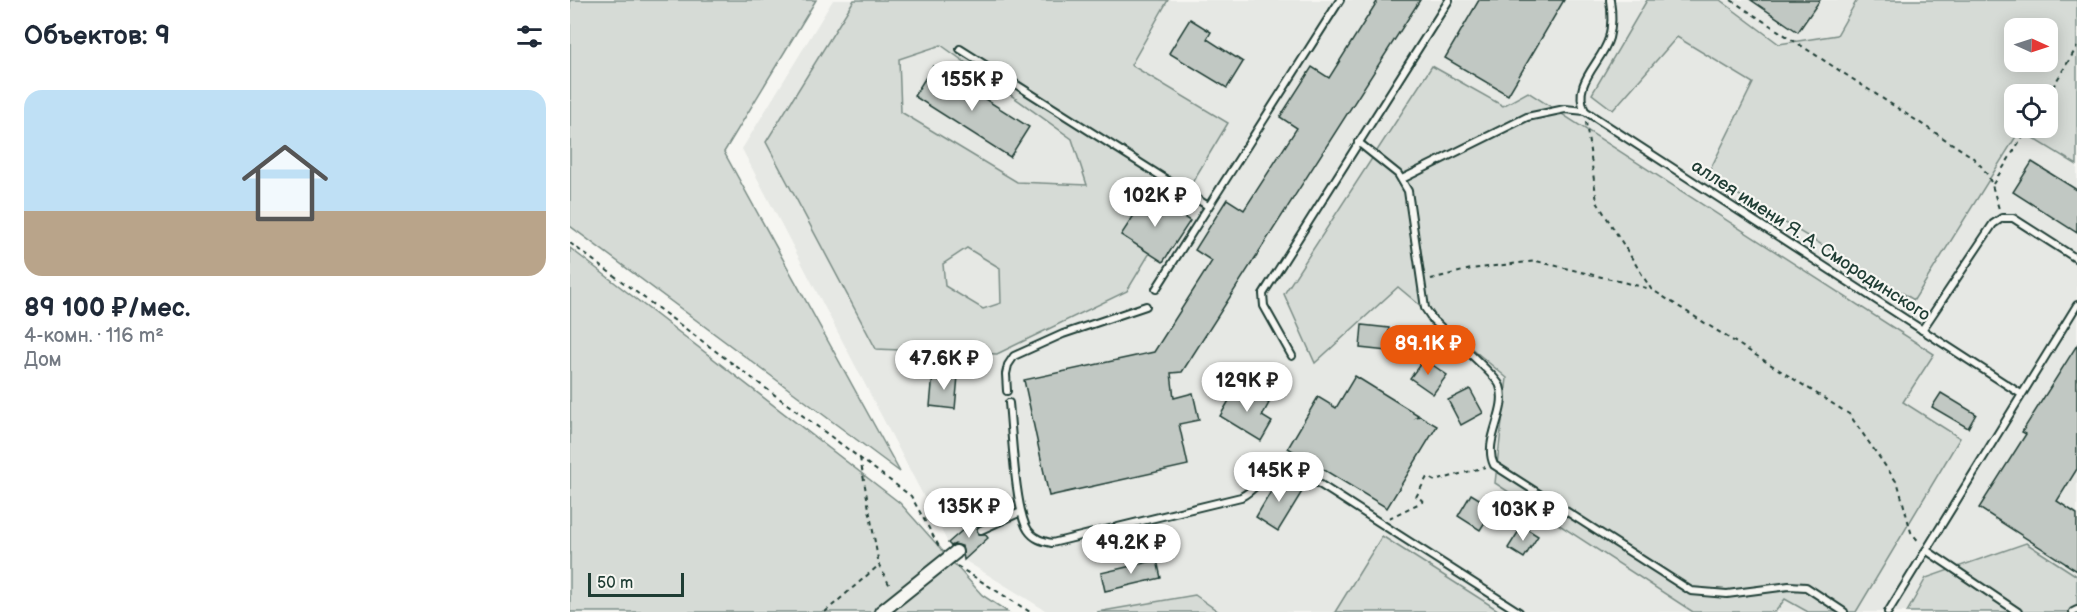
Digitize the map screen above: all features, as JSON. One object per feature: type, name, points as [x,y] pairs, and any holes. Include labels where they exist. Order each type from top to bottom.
[{"type":"street","points":[[881,612],[951,555]]},
{"type":"lane","points":[[1156,289],[1340,0]]},
{"type":"lane","points":[[1292,356],[1264,306],[1263,294],[1449,0]]},
{"type":"lane","points":[[1585,111],[1580,100],[1580,90],[1608,39],[1612,13],[1610,0]]},
{"type":"lane","points":[[960,49],[1208,206]]},
{"type":"lane","points":[[1402,179],[1527,117],[1565,109],[1585,111]]},
{"type":"lane","name":"аллея имени Я. А. Смородинского","points":[[1585,111],[2021,394]]},
{"type":"lane","points":[[1358,142],[1391,167],[1402,179],[1411,201],[1425,308],[1433,320],[1499,383],[1502,398],[1491,451],[1494,465],[1691,591],[1727,594],[1790,586],[1806,587],[1844,612]]},
{"type":"lane","points":[[1922,330],[1993,224],[2002,218],[2013,218],[2077,259]]},
{"type":"lane","points":[[1888,612],[2077,305]]},
{"type":"lane","points":[[1007,391],[1006,374],[1008,365],[1014,356],[1063,334],[1146,306]]},
{"type":"lane","points":[[1009,403],[1021,512],[1028,530],[1037,539],[1052,543],[1240,497],[1250,492],[1276,467],[1285,465],[1296,469],[1519,612]]},
{"type":"lane","points":[[981,530],[1021,512]]},
{"type":"lane","points":[[1926,550],[2018,612]]},
{"type":"lane","points":[[2073,612],[2077,610]]},
{"type":"path","points":[[1731,0],[1971,156],[1984,168],[1993,184],[2002,218]]},
{"type":"path","points":[[2055,84],[2077,47]]},
{"type":"path","points":[[1585,111],[1597,202],[1651,289]]},
{"type":"path","points":[[1993,184],[2022,138]]},
{"type":"path","points":[[570,243],[911,496],[951,555],[1030,612]]},
{"type":"path","points":[[1420,281],[1471,269],[1536,261],[1651,289],[1849,414],[1898,484],[1911,532],[1926,550]]},
{"type":"path","points":[[860,458],[879,565],[897,599]]},
{"type":"path","points":[[1380,523],[1424,501],[1416,497],[1427,477],[1435,481],[1494,465]]},
{"type":"path","points":[[825,612],[879,565]]},
{"type":"shaded area","points":[[570,0],[816,0],[724,152],[900,472],[570,226]]},
{"type":"shaded area","points":[[833,0],[2077,0],[2077,612],[1048,612],[964,560],[948,543],[742,149]]},
{"type":"shaded area","points":[[854,0],[1168,0],[1131,65],[1228,123],[1127,291],[997,354],[876,349],[766,142]],"holes":[[[941,45],[1072,139],[1087,185],[1017,182],[901,112],[899,59]],[[967,248],[1000,268],[1001,303],[983,309],[945,286],[943,264]]]},
{"type":"shaded area","points":[[1647,0],[1720,0],[1779,44],[1837,35],[1857,0],[2077,0],[2077,165],[2033,138],[2058,138],[2058,84],[2004,84],[2004,138],[2015,138],[1914,300],[1707,176],[1753,83],[1677,37],[1613,110],[1592,94]]},
{"type":"shaded area","points":[[1432,66],[1503,106],[1528,92],[1934,354],[1903,402],[1960,438],[1856,612],[1808,612],[1785,599],[1775,612],[1693,612],[1495,483],[1507,378],[1398,287],[1315,363],[1284,294]]},
{"type":"shaded area","points":[[570,248],[900,503],[982,595],[1008,612],[570,612]]},
{"type":"shaded area","points":[[1382,536],[1501,612],[1335,612]]},
{"type":"shaded area","points":[[2026,543],[2077,576],[2077,612],[1907,612],[1926,578]]},
{"type":"shaded area","points":[[1195,595],[1219,612],[1097,612]]},
{"type":"building","points":[[1378,0],[1420,0],[1182,372],[1171,373],[1174,398],[1193,393],[1199,420],[1179,424],[1188,465],[1049,496],[1024,380],[1154,352],[1212,261],[1195,250],[1227,199],[1244,210],[1297,128],[1280,117],[1312,67],[1329,78]]},
{"type":"building","points":[[1479,0],[1564,0],[1508,95],[1445,58]]},
{"type":"building","points":[[1751,0],[1820,0],[1798,32]]},
{"type":"building","points":[[1190,19],[1211,32],[1207,39],[1243,62],[1227,88],[1169,53]]},
{"type":"building","points":[[933,66],[1029,127],[1010,157],[914,96]]},
{"type":"building","points":[[2032,162],[2077,190],[2077,233],[2013,192]]},
{"type":"building","points":[[1148,194],[1190,221],[1163,262],[1121,235]]},
{"type":"building","points":[[1362,325],[1389,328],[1387,351],[1360,348]]},
{"type":"building","points":[[2077,345],[2077,469],[2057,501],[2077,514],[2077,571],[1979,508],[2026,434],[2022,432]]},
{"type":"building","points":[[1424,359],[1447,375],[1433,394],[1410,378]]},
{"type":"building","points":[[933,374],[958,376],[955,409],[930,406]]},
{"type":"building","points":[[1355,376],[1418,415],[1416,417],[1420,416],[1437,426],[1387,508],[1288,448],[1318,397],[1336,408]]},
{"type":"building","points":[[1238,385],[1269,403],[1262,416],[1272,422],[1261,441],[1220,416]]},
{"type":"building","points":[[1470,389],[1483,413],[1461,425],[1448,400]]},
{"type":"building","points":[[1941,393],[1976,414],[1968,428],[1932,407]]},
{"type":"building","points":[[1280,476],[1303,490],[1278,531],[1256,517]]},
{"type":"building","points":[[1471,494],[1494,508],[1480,530],[1458,516]]},
{"type":"building","points":[[973,521],[978,526],[978,534],[985,534],[988,538],[964,560],[962,546],[955,544],[951,546],[948,543]]},
{"type":"building","points":[[1522,526],[1538,536],[1524,558],[1508,548]]},
{"type":"building","points":[[1157,560],[1161,578],[1105,591],[1101,573]]}]
